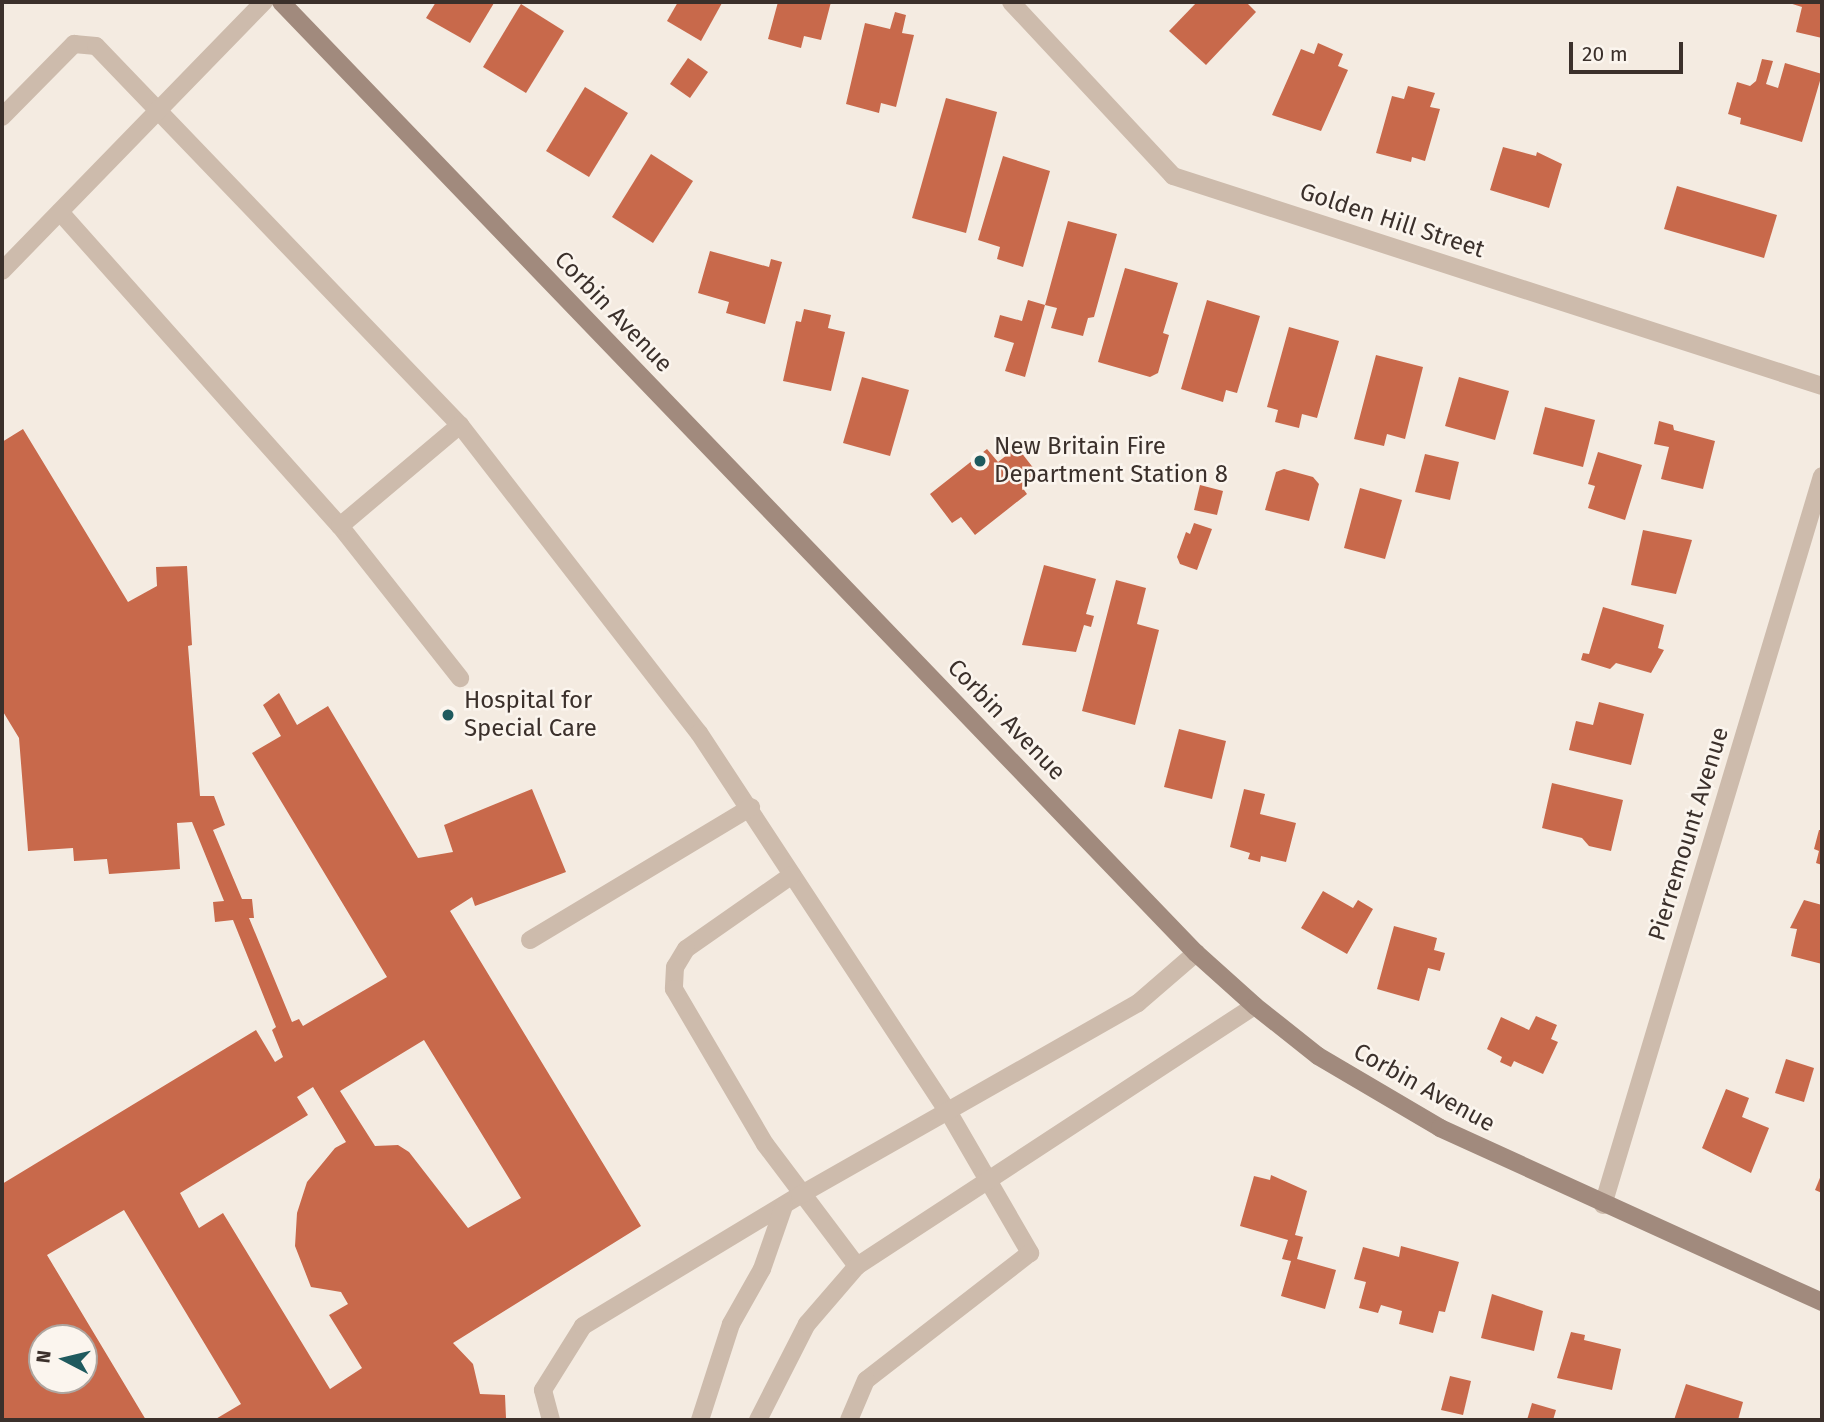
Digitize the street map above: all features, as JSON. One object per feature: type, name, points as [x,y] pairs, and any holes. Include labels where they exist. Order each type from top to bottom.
[{"type":"main road","name":"Corbin Avenue","points":[[281,2],[1196,953],[1255,1006],[1318,1056],[1383,1097],[1501,1159],[1822,1302]]},
{"type":"street","points":[[2,271],[264,2]]},
{"type":"street","name":"Golden Hill Street","points":[[1011,2],[1173,176],[1822,386]]},
{"type":"street","points":[[2,117],[74,44],[96,46],[460,425],[699,733],[751,807],[792,875],[949,1113],[989,1177],[1030,1253],[866,1380],[849,1420]]},
{"type":"street","points":[[60,212],[340,526],[460,678]]},
{"type":"street","points":[[340,526],[460,425]]},
{"type":"street","name":"Pierremount Avenue","points":[[1603,1205],[1822,476]]},
{"type":"street","points":[[530,940],[751,807]]},
{"type":"street","points":[[792,875],[687,949],[675,967],[674,989],[800,1195],[857,1266]]},
{"type":"street","points":[[551,1420],[543,1390],[583,1326],[800,1195],[1139,1003],[1196,953]]},
{"type":"street","points":[[758,1420],[807,1324],[857,1266],[989,1177],[1255,1006]]},
{"type":"street","points":[[700,1420],[732,1324],[762,1269],[784,1206]]},
{"type":"building","points":[[436,2],[494,3],[470,43],[426,18]]},
{"type":"building","points":[[678,2],[722,3],[701,41],[667,21]]},
{"type":"building","points":[[778,2],[831,2],[821,40],[804,36],[801,48],[768,39]]},
{"type":"building","points":[[1197,2],[1246,2],[1256,12],[1206,65],[1169,31]]},
{"type":"building","points":[[1786,2],[1822,2],[1822,38],[1796,32],[1802,7]]},
{"type":"building","points":[[521,4],[564,31],[526,93],[483,67]]},
{"type":"building","points":[[895,12],[906,15],[902,33],[914,35],[896,107],[881,103],[879,113],[846,104],[865,23],[890,29]]},
{"type":"building","points":[[1318,43],[1343,54],[1338,66],[1348,70],[1321,131],[1272,115],[1301,49],[1314,54]]},
{"type":"building","points":[[688,58],[708,72],[690,98],[670,84]]},
{"type":"building","points":[[1762,59],[1773,61],[1766,84],[1778,88],[1785,63],[1822,74],[1802,142],[1740,124],[1741,118],[1728,114],[1737,82],[1750,86],[1756,81]]},
{"type":"building","points":[[1408,86],[1435,93],[1430,107],[1440,109],[1425,161],[1412,157],[1411,162],[1376,153],[1392,96],[1404,99]]},
{"type":"building","points":[[585,87],[628,113],[589,177],[546,151]]},
{"type":"building","points":[[946,98],[997,112],[966,233],[912,218]]},
{"type":"building","points":[[1503,147],[1536,156],[1537,152],[1562,164],[1549,208],[1490,190]]},
{"type":"building","points":[[651,154],[693,181],[653,243],[612,217]]},
{"type":"building","points":[[1003,156],[1050,171],[1023,267],[997,259],[1000,247],[978,240]]},
{"type":"building","points":[[1677,186],[1777,215],[1764,258],[1664,229]]},
{"type":"building","points":[[1068,221],[1117,234],[1094,317],[1088,318],[1083,336],[1051,328],[1057,308],[1045,305]]},
{"type":"building","points":[[710,251],[769,267],[771,259],[782,262],[765,324],[726,313],[729,302],[698,293]]},
{"type":"building","points":[[1125,268],[1178,283],[1163,333],[1169,335],[1158,373],[1150,377],[1098,362]]},
{"type":"building","points":[[1028,300],[1045,305],[1025,377],[1005,371],[1014,343],[994,337],[1000,315],[1022,321]]},
{"type":"building","points":[[1207,300],[1260,316],[1237,393],[1226,390],[1223,402],[1181,389]]},
{"type":"building","points":[[804,309],[831,315],[828,328],[845,332],[831,391],[783,381],[796,321],[801,322]]},
{"type":"building","points":[[1289,327],[1339,341],[1317,418],[1302,414],[1299,428],[1275,422],[1278,410],[1267,407]]},
{"type":"building","points":[[1376,355],[1423,367],[1405,439],[1387,434],[1384,446],[1354,439]]},
{"type":"building","points":[[862,377],[909,390],[890,456],[843,443]]},
{"type":"building","points":[[1459,377],[1509,391],[1495,440],[1445,426]]},
{"type":"building","points":[[1545,407],[1595,420],[1583,467],[1533,454]]},
{"type":"building","points":[[1659,421],[1673,425],[1674,430],[1715,441],[1703,489],[1661,479],[1669,447],[1654,444]]},
{"type":"building","points":[[23,429],[128,602],[157,586],[156,567],[187,566],[192,645],[188,646],[200,796],[214,796],[225,825],[213,830],[242,899],[252,899],[254,918],[249,918],[292,1022],[299,1019],[303,1026],[387,977],[252,753],[281,736],[263,705],[279,693],[297,725],[328,706],[418,858],[453,852],[444,825],[532,789],[566,872],[475,906],[472,897],[450,911],[641,1226],[453,1343],[473,1364],[480,1394],[505,1395],[506,1418],[214,1420],[241,1404],[124,1210],[47,1255],[88,1324],[28,1324],[28,1394],[98,1394],[98,1340],[146,1420],[2,1418],[2,1184],[256,1030],[275,1062],[283,1057],[272,1030],[276,1027],[233,920],[215,922],[213,902],[224,901],[192,822],[177,823],[180,869],[109,874],[107,859],[74,861],[73,848],[28,851],[19,738],[2,710],[2,442]],"holes":[[[424,1040],[521,1198],[468,1228],[409,1152],[398,1145],[375,1146],[340,1091]],[[313,1087],[346,1142],[335,1148],[307,1182],[297,1213],[295,1246],[311,1287],[341,1292],[348,1304],[329,1315],[362,1368],[330,1389],[223,1213],[199,1228],[180,1193],[308,1115],[297,1097]]]},
{"type":"building","points":[[1017,447],[1038,474],[1022,487],[1027,494],[975,535],[961,517],[952,523],[930,494],[987,449],[998,462]]},
{"type":"building","points":[[1598,452],[1642,465],[1625,520],[1588,508],[1595,486],[1588,484]]},
{"type":"building","points":[[1425,454],[1459,462],[1450,500],[1415,492]]},
{"type":"building","points":[[1284,469],[1313,477],[1319,484],[1309,521],[1265,510],[1276,472]]},
{"type":"building","points":[[1200,485],[1223,491],[1217,515],[1194,510]]},
{"type":"building","points":[[1360,488],[1402,500],[1385,559],[1344,548]]},
{"type":"building","points":[[1194,523],[1212,529],[1197,570],[1180,564],[1177,557],[1186,532],[1190,534]]},
{"type":"building","points":[[1643,530],[1692,540],[1676,594],[1631,585]]},
{"type":"building","points":[[1044,565],[1096,579],[1086,614],[1094,616],[1091,627],[1084,625],[1076,652],[1022,645]]},
{"type":"building","points":[[1116,580],[1146,588],[1137,624],[1159,630],[1135,725],[1082,711]]},
{"type":"building","points":[[1603,607],[1664,625],[1658,648],[1664,650],[1651,673],[1616,663],[1610,669],[1581,660],[1583,653],[1589,654]]},
{"type":"building","points":[[1599,702],[1644,714],[1631,765],[1569,750],[1576,721],[1593,725]]},
{"type":"building","points":[[1179,729],[1226,741],[1212,799],[1164,787]]},
{"type":"building","points":[[1552,783],[1623,800],[1611,851],[1589,846],[1582,838],[1542,828]]},
{"type":"building","points":[[1244,789],[1265,794],[1260,814],[1296,823],[1286,862],[1261,856],[1260,862],[1248,859],[1250,853],[1230,847]]},
{"type":"building","points":[[1819,830],[1822,830],[1822,865],[1816,863],[1819,851],[1814,849]]},
{"type":"building","points":[[1323,891],[1353,908],[1358,900],[1373,909],[1347,954],[1301,928]]},
{"type":"building","points":[[1804,900],[1822,905],[1822,964],[1791,956],[1797,929],[1790,928]]},
{"type":"building","points":[[1394,926],[1437,938],[1434,950],[1445,953],[1440,971],[1428,968],[1419,1001],[1377,989]]},
{"type":"building","points":[[1536,1016],[1557,1025],[1551,1039],[1558,1042],[1543,1074],[1514,1061],[1511,1067],[1500,1062],[1502,1057],[1487,1049],[1501,1017],[1529,1030]]},
{"type":"building","points":[[1786,1059],[1814,1068],[1804,1102],[1775,1093]]},
{"type":"building","points":[[1726,1089],[1749,1098],[1742,1117],[1769,1128],[1751,1173],[1702,1148]]},
{"type":"building","points":[[1822,1173],[1822,1193],[1815,1190]]},
{"type":"building","points":[[1271,1175],[1307,1191],[1295,1235],[1303,1237],[1297,1259],[1336,1270],[1325,1309],[1281,1296],[1291,1261],[1282,1259],[1288,1240],[1240,1226],[1254,1176],[1270,1180]]},
{"type":"building","points":[[1401,1246],[1459,1262],[1445,1312],[1439,1311],[1433,1333],[1399,1324],[1402,1311],[1381,1305],[1378,1313],[1359,1308],[1366,1282],[1354,1279],[1363,1247],[1399,1257]]},
{"type":"building","points":[[1492,1294],[1543,1311],[1534,1351],[1481,1338]]},
{"type":"building","points":[[1571,1332],[1585,1335],[1584,1340],[1621,1349],[1612,1390],[1557,1378]]},
{"type":"building","points":[[1450,1376],[1471,1381],[1463,1415],[1441,1410]]},
{"type":"building","points":[[1686,1384],[1743,1402],[1738,1420],[1674,1420]]},
{"type":"building","points":[[1532,1403],[1556,1410],[1553,1420],[1527,1420]]},
{"type":"place","name":"New Britain Fire Department Station 8","points":[[980,461]]},
{"type":"place","name":"Hospital for Special Care","points":[[448,715]]}]
